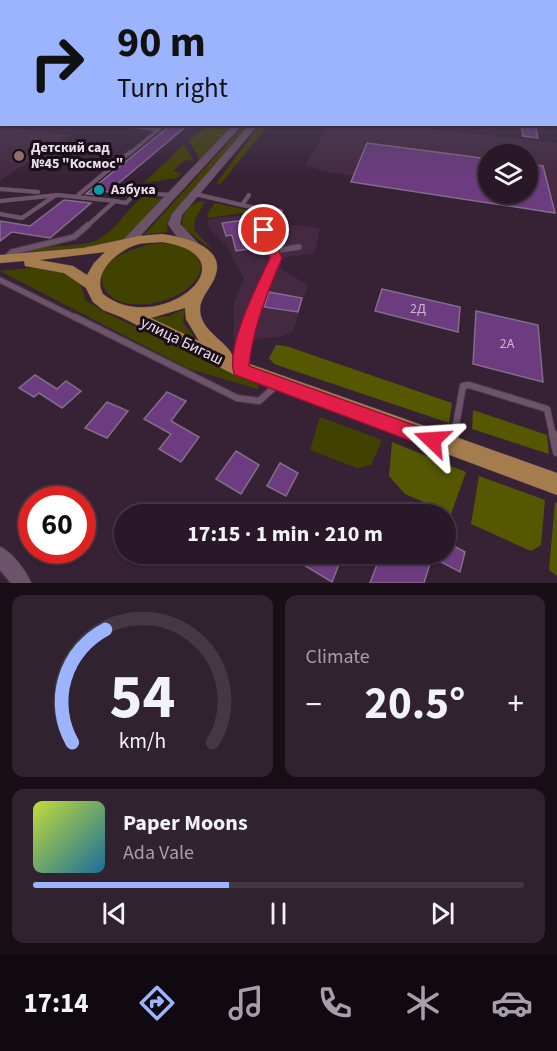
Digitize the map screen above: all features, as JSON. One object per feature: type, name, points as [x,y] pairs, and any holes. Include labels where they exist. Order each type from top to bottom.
[{"type":"main road","points":[[2,260],[83,252],[128,243],[162,238],[180,240],[204,252],[209,260],[210,270],[207,282],[184,302],[165,310],[143,313],[122,312],[107,306],[97,297],[93,286],[94,275],[112,252],[128,243]]},
{"type":"main road","points":[[2,260],[37,263],[68,270],[93,286]]},
{"type":"main road","name":"улица Бигаш","points":[[207,282],[195,297],[192,308],[193,321],[219,351],[241,370]]},
{"type":"main road","name":"улица Бигаш","points":[[122,312],[241,370],[557,484]]},
{"type":"street","points":[[128,243],[238,126]]},
{"type":"street","points":[[194,245],[178,231],[174,224],[177,214],[253,126]]},
{"type":"street","points":[[0,556],[22,583]]},
{"type":"lane","points":[[130,126],[159,130]]},
{"type":"lane","points":[[155,126],[159,130]]},
{"type":"lane","points":[[78,195],[163,126]]},
{"type":"lane","points":[[0,189],[78,195],[126,202],[136,193],[174,195]]},
{"type":"lane","points":[[0,201],[32,195],[58,194]]},
{"type":"lane","points":[[0,214],[22,218],[58,194]]},
{"type":"lane","points":[[195,194],[258,208],[281,210]]},
{"type":"lane","points":[[242,205],[249,195]]},
{"type":"lane","points":[[258,208],[266,200]]},
{"type":"lane","points":[[2,260],[12,252],[74,237],[115,201]]},
{"type":"lane","points":[[241,370],[244,342],[252,313],[276,258],[258,208]]},
{"type":"lane","points":[[273,251],[299,247]]},
{"type":"lane","points":[[0,280],[237,398],[259,401],[278,384]]},
{"type":"lane","points":[[453,447],[463,386],[469,385],[547,409],[557,452]]},
{"type":"shaded area","name":"Детский сад №45 \"Космос\"","points":[[0,126],[69,135],[0,181]]},
{"type":"shaded area","points":[[206,126],[233,126],[210,153],[200,160],[189,141]]},
{"type":"shaded area","points":[[243,126],[249,126],[173,213],[168,221],[167,232],[145,234]]},
{"type":"shaded area","points":[[259,126],[267,126],[221,184],[216,183]]},
{"type":"shaded area","points":[[328,126],[408,126],[557,143],[557,213],[497,204],[538,204],[538,144],[478,144],[478,201],[351,182],[353,176],[323,171],[305,165]]},
{"type":"shaded area","points":[[184,144],[194,161],[185,160],[173,171],[182,173],[177,178],[144,183]]},
{"type":"shaded area","points":[[143,197],[164,199],[121,242],[100,247],[20,253],[38,248],[95,241],[109,232]]},
{"type":"shaded area","points":[[202,201],[205,202],[195,219],[194,230],[214,251],[183,228],[182,223],[186,210]]},
{"type":"shaded area","points":[[215,203],[247,210],[250,212],[207,218]]},
{"type":"shaded area","points":[[278,212],[272,223],[320,228],[315,253],[281,258],[281,269],[308,285],[293,331],[280,337],[234,340],[234,302],[244,279],[227,246],[208,227],[208,221],[214,218]]},
{"type":"shaded area","points":[[160,243],[184,248],[197,256],[201,267],[197,278],[186,289],[171,298],[152,303],[131,304],[109,295],[104,288],[102,278],[104,269],[120,255],[130,250]]},
{"type":"shaded area","points":[[40,267],[64,272],[76,279],[85,300],[108,314],[258,383],[258,389],[189,369],[0,271]]},
{"type":"shaded area","points":[[185,309],[183,323],[202,346],[151,318],[169,316]]},
{"type":"shaded area","points":[[276,345],[286,346],[452,403],[449,423],[274,364],[269,358]]},
{"type":"shaded area","points":[[473,410],[547,435],[549,454],[472,429]]},
{"type":"shaded area","points":[[320,417],[382,440],[371,465],[357,468],[310,450]]},
{"type":"shaded area","points":[[392,442],[466,472],[455,504],[428,504],[405,494],[389,476]]},
{"type":"shaded area","points":[[479,476],[545,500],[541,545],[531,551],[471,524]]},
{"type":"shaded area","points":[[555,502],[557,503],[557,576],[549,570]]},
{"type":"building","points":[[170,126],[187,126],[108,192],[105,191],[100,195],[86,194]]},
{"type":"building","points":[[521,126],[535,126],[538,138],[523,136]]},
{"type":"building","points":[[367,143],[478,158],[478,201],[351,182]]},
{"type":"building","points":[[538,165],[543,166],[555,213],[496,204],[538,204]]},
{"type":"building","points":[[64,200],[91,203],[50,238],[12,232],[0,241],[0,221],[30,226]]},
{"type":"building","points":[[251,219],[261,247],[236,251],[232,235],[226,236],[222,223]]},
{"type":"building","points":[[382,289],[460,307],[458,332],[375,311]]},
{"type":"building","points":[[269,292],[302,298],[298,312],[264,307]]},
{"type":"building","points":[[476,311],[538,325],[543,382],[473,364]]},
{"type":"building","points":[[35,375],[57,389],[66,381],[81,391],[62,408],[39,393],[34,397],[19,388]]},
{"type":"building","points":[[167,392],[186,401],[171,421],[199,437],[181,462],[159,449],[171,434],[144,419]]},
{"type":"building","points":[[107,402],[128,411],[107,438],[85,428]]},
{"type":"building","points":[[236,451],[259,465],[241,494],[216,479]]},
{"type":"building","points":[[280,463],[298,473],[286,496],[267,486]]},
{"type":"building","points":[[456,547],[465,552],[460,572],[445,564],[456,564]]},
{"type":"building","points":[[302,564],[339,564],[332,582]]},
{"type":"building","points":[[377,564],[430,564],[424,583],[370,583]]},
{"type":"place","name":"Детский сад №45 \"Космос\"","points":[[19,156]]},
{"type":"place","name":"Азбука","points":[[99,190]]},
{"type":"route","points":[[264,230],[276,258],[252,313],[244,342],[241,370],[432,440]]}]
